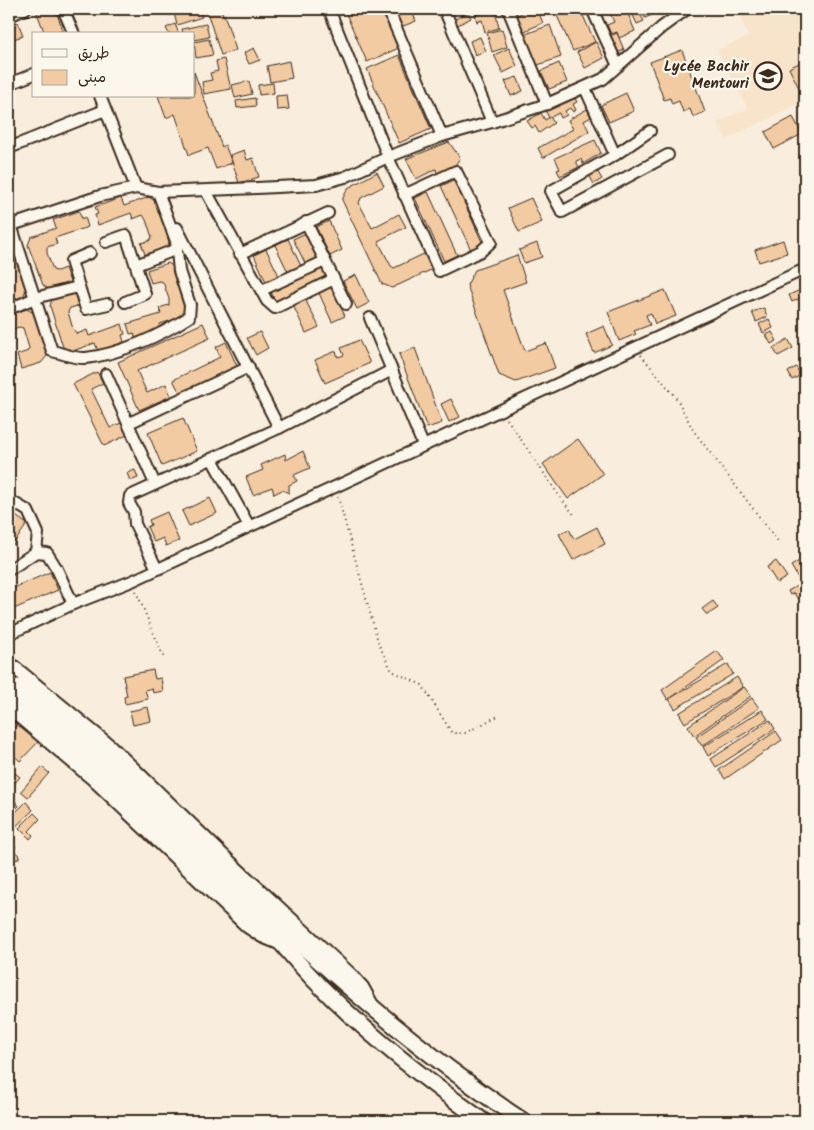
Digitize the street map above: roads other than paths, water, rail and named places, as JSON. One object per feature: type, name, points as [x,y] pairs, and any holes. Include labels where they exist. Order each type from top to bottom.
[{"type":"highway","points":[[12,697],[120,771],[264,910],[373,1007],[435,1058],[523,1121]]},
{"type":"highway","points":[[12,697],[114,782],[282,944],[303,969],[356,1020],[410,1066],[483,1121]]},
{"type":"main road","points":[[9,664],[111,747],[237,869],[351,975],[367,994],[373,1007]]},
{"type":"street","points":[[9,16],[25,9]]},
{"type":"street","points":[[63,9],[73,32]]},
{"type":"street","points":[[329,9],[388,157],[404,195],[439,271],[482,251],[491,242],[456,171],[404,195]]},
{"type":"street","points":[[388,9],[442,136]]},
{"type":"street","points":[[444,9],[492,122]]},
{"type":"street","points":[[508,9],[547,104]]},
{"type":"street","points":[[592,9],[618,66]]},
{"type":"street","points":[[158,192],[176,241],[179,271],[190,305],[189,317],[169,330],[123,349],[84,358],[52,350],[10,225],[100,196],[136,188],[158,192],[206,191],[316,185],[345,177],[388,157],[442,136],[547,104],[585,88],[603,79],[662,27],[687,9]]},
{"type":"street","points":[[9,84],[32,75]]},
{"type":"street","points":[[585,88],[615,155]]},
{"type":"street","points":[[101,98],[136,188]]},
{"type":"street","points":[[9,148],[105,110]]},
{"type":"street","points":[[650,131],[615,155],[551,191],[562,212],[668,155]]},
{"type":"street","points":[[206,191],[267,301],[275,308],[334,279]]},
{"type":"street","points":[[158,192],[279,428]]},
{"type":"street","points":[[240,254],[328,213]]},
{"type":"street","points":[[306,222],[346,304]]},
{"type":"street","points":[[106,242],[126,235],[136,265],[145,294],[125,302]]},
{"type":"street","points":[[136,265],[177,249]]},
{"type":"street","points":[[90,253],[71,261],[78,287],[86,309],[108,304]]},
{"type":"street","points":[[262,290],[325,261]]},
{"type":"street","points":[[9,632],[132,581],[335,485],[805,269]]},
{"type":"street","points":[[9,309],[35,298],[78,287]]},
{"type":"street","points":[[370,318],[423,445]]},
{"type":"street","points":[[129,423],[249,367]]},
{"type":"street","points":[[157,569],[135,524],[134,512],[129,503],[130,496],[279,428],[392,370]]},
{"type":"street","points":[[106,374],[155,484]]},
{"type":"street","points":[[212,459],[249,526]]},
{"type":"street","points":[[9,500],[28,512],[38,533],[36,552]]},
{"type":"street","points":[[9,570],[36,552],[47,553],[57,569],[73,604]]},
{"type":"tunnel","points":[[9,680],[18,687]]},
{"type":"place","name":"Lycée Bachir Mentouri","points":[[768,76]]}]
